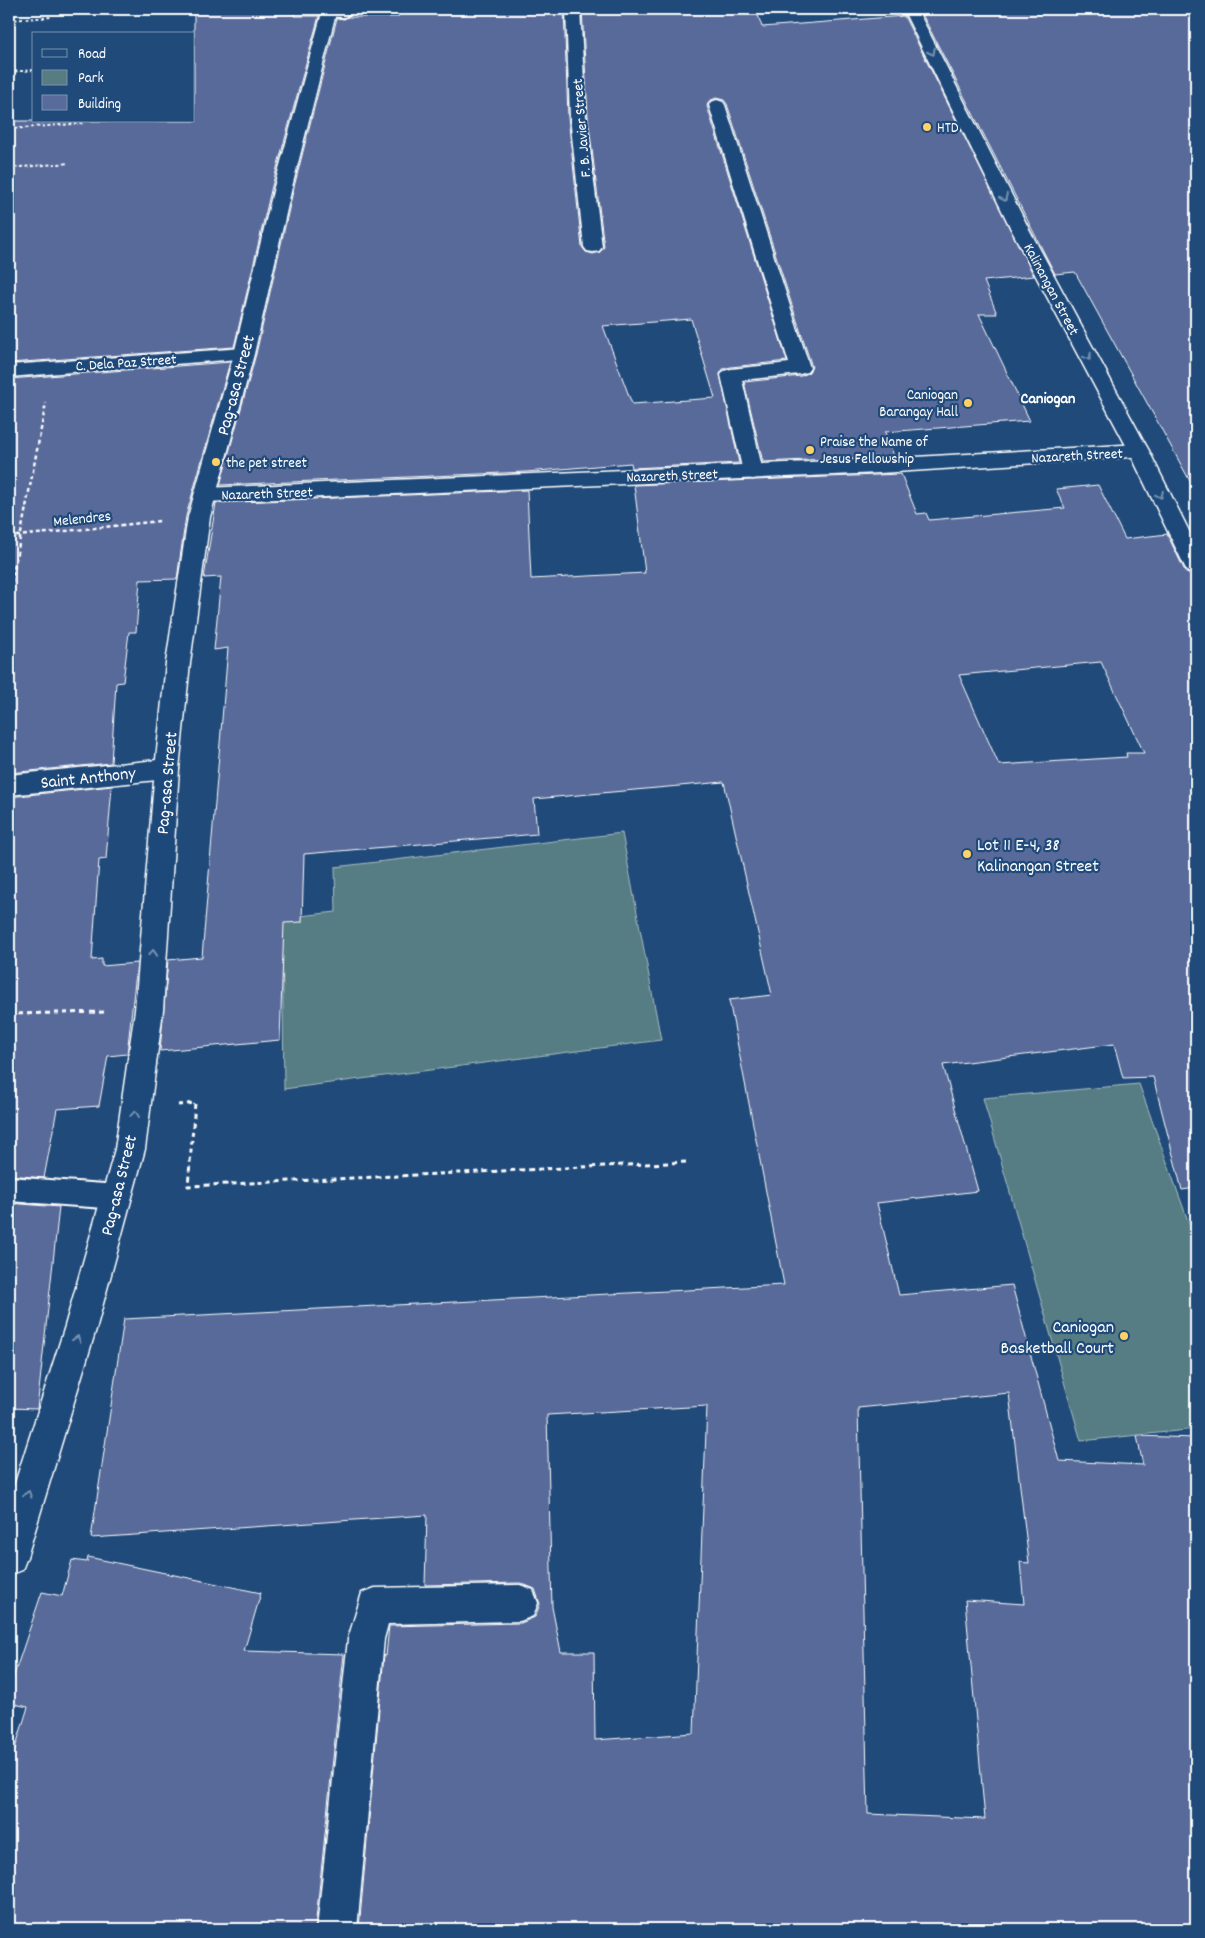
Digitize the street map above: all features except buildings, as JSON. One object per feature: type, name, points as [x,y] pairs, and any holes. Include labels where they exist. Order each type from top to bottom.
[{"type":"street","name":"F. B. Javier Street","points":[[573,9],[578,116],[593,247]]},
{"type":"street","name":"Kalinangan Street","points":[[910,9],[1020,231],[1139,451],[1196,567]]},
{"type":"street","name":"Pag-asa Street","points":[[9,1557],[80,1326],[118,1197],[130,1149],[149,1010],[167,769],[179,653],[199,517],[244,354],[283,187],[334,12]]},
{"type":"street","points":[[717,105],[800,368],[731,375],[753,472]]},
{"type":"street","name":"C. Dela Paz Street","points":[[9,371],[244,354]]},
{"type":"street","name":"Nazareth Street","points":[[205,495],[753,472],[1139,451]]},
{"type":"street","name":"Saint Anthony","points":[[9,785],[167,769]]},
{"type":"street","points":[[336,1929],[366,1639],[374,1606],[520,1603]]},
{"type":"lane","points":[[9,1189],[118,1197]]},
{"type":"path","points":[[9,20],[52,17]]},
{"type":"path","points":[[9,72],[32,70]]},
{"type":"path","points":[[9,129],[85,123]]},
{"type":"path","points":[[9,168],[68,163]]},
{"type":"path","points":[[9,596],[53,368]]},
{"type":"path","name":"Melendres","points":[[9,537],[158,522]]},
{"type":"path","points":[[9,1014],[149,1010]]},
{"type":"path","points":[[170,1106],[195,1103],[188,1186],[688,1162]]},
{"type":"green space","points":[[622,833],[661,1040],[284,1089],[282,918],[336,912],[335,867]]},
{"type":"green space","name":"Caniogan Basketball Court","points":[[1139,1084],[1196,1243],[1196,1429],[1081,1441],[983,1098]]},
{"type":"place","name":"HTD","points":[[927,127]]},
{"type":"place","name":"Caniogan Barangay Hall","points":[[968,403]]},
{"type":"place","name":"Praise the Name of Jesus Fellowship","points":[[810,450]]},
{"type":"place","name":"the pet street","points":[[216,462]]},
{"type":"place","name":"Lot 11 E-4, 38 Kalinangan Street","points":[[967,854]]},
{"type":"place","name":"Caniogan Basketball Court","points":[[1124,1336]]},
{"type":"district","name":"Caniogan","points":[[1048,397]]}]
